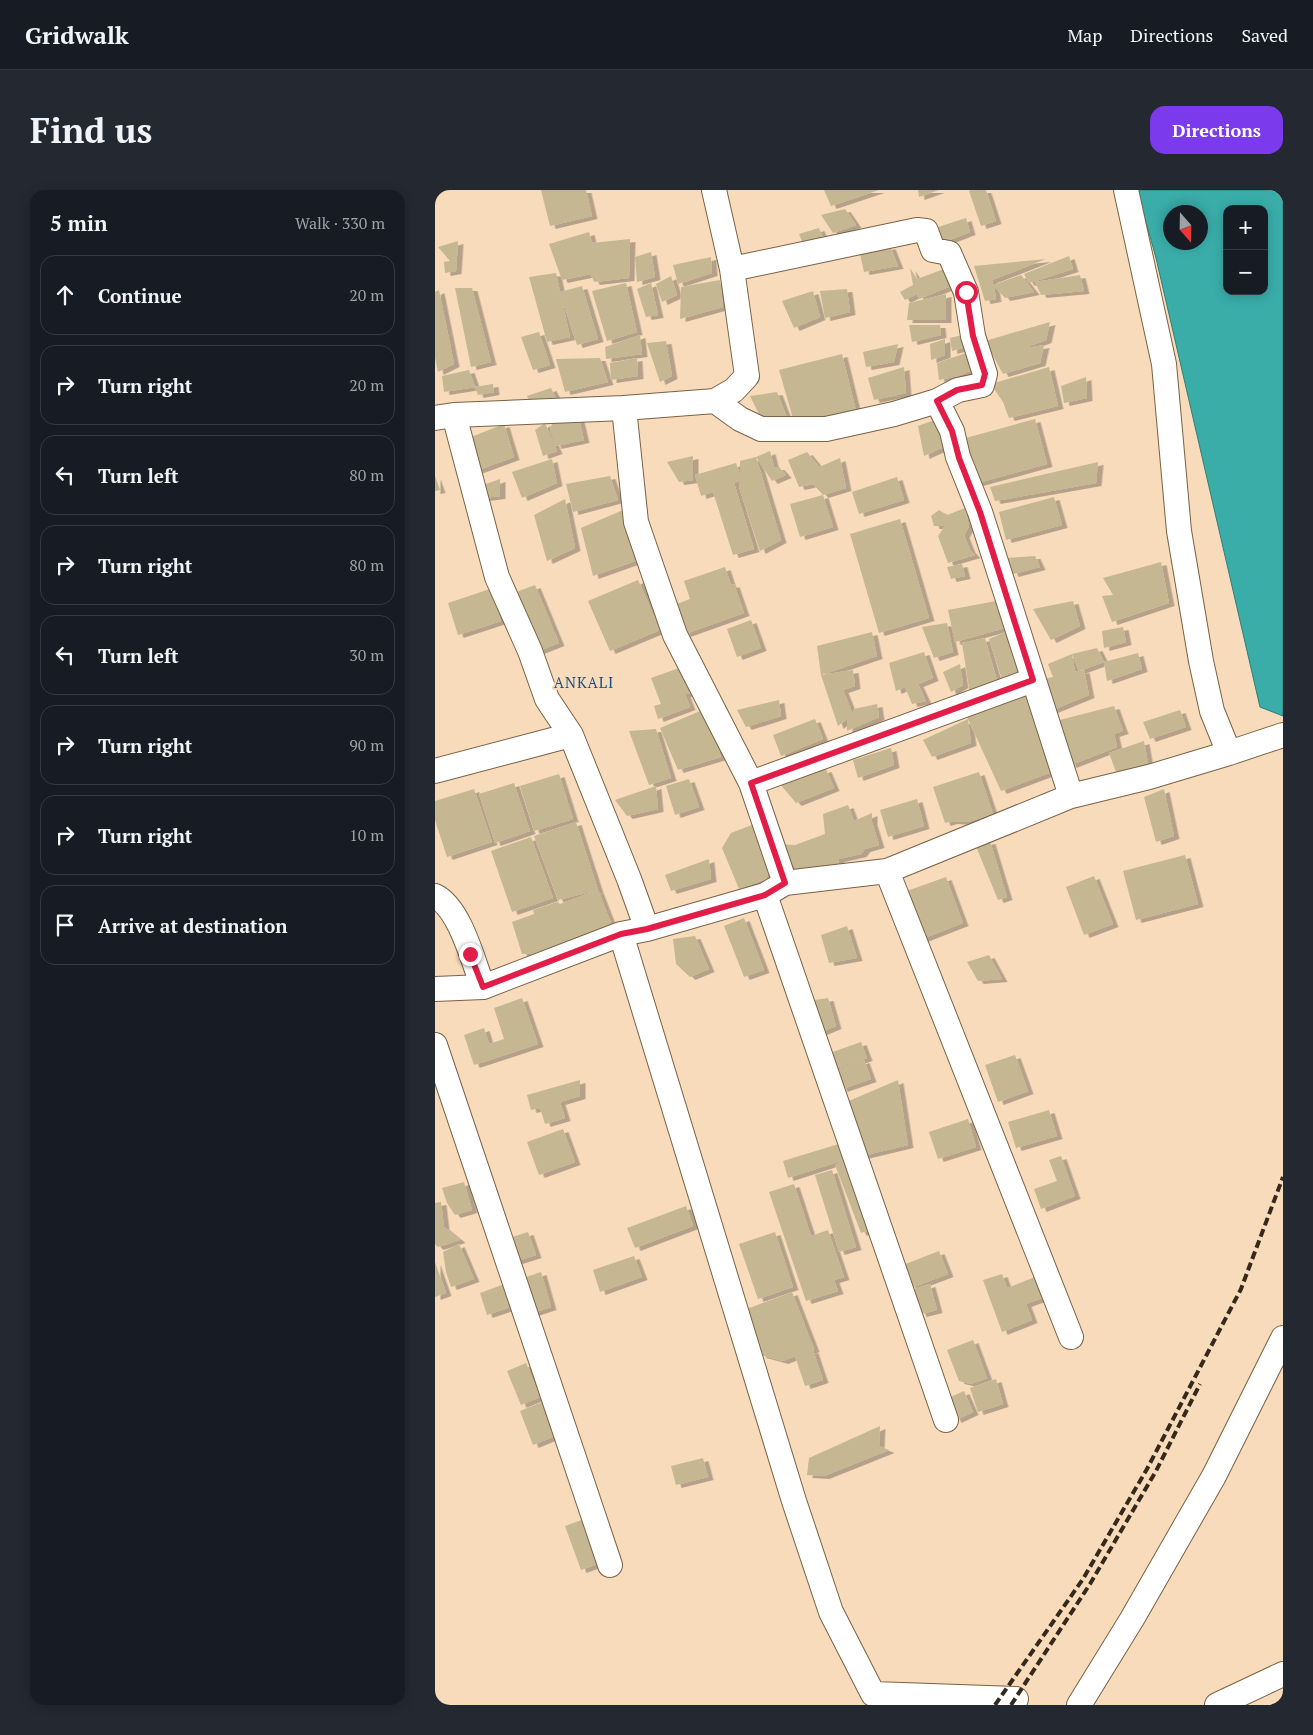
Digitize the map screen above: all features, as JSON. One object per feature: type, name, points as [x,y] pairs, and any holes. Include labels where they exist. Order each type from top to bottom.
[{"type":"street","points":[[647,929],[629,878],[571,735],[547,698],[530,651],[497,577],[444,416],[623,408],[715,401],[734,390],[747,376],[732,269],[714,190]]},
{"type":"street","points":[[1126,190],[1164,364],[1179,531],[1201,660],[1212,711],[1229,753]]},
{"type":"street","points":[[715,401],[740,419],[761,429],[826,429],[894,414],[937,401],[957,390],[982,385],[985,374],[973,336],[962,284],[949,253],[933,250],[926,231],[917,230],[732,269]]},
{"type":"street","points":[[937,401],[952,431],[959,458],[980,512],[1071,796]]},
{"type":"street","points":[[623,408],[636,522],[675,635],[751,783],[775,889],[946,1420]]},
{"type":"street","points":[[751,783],[1033,680]]},
{"type":"street","points":[[435,771],[571,735]]},
{"type":"street","points":[[435,989],[483,987],[621,934],[647,929],[775,889],[887,871],[1071,796],[1149,777],[1283,735]]},
{"type":"street","points":[[887,871],[1071,1337]]},
{"type":"street","points":[[435,896],[444,900],[457,920],[483,987]]},
{"type":"street","points":[[621,934],[794,1501],[831,1612],[873,1694],[1016,1699]]},
{"type":"street","points":[[435,1045],[610,1565]]},
{"type":"street","points":[[1079,1705],[1132,1619],[1213,1476],[1283,1338]]},
{"type":"street","points":[[1217,1705],[1283,1674]]},
{"type":"water","points":[[1137,190],[1283,190],[1283,716],[1260,707],[1156,258]]},
{"type":"building","points":[[541,190],[586,190],[592,216],[550,226]]},
{"type":"building","points":[[824,190],[879,190],[831,206]]},
{"type":"building","points":[[918,190],[939,190],[919,197]]},
{"type":"building","points":[[986,190],[996,221],[981,226],[969,191]]},
{"type":"building","points":[[845,209],[856,225],[833,233],[821,215]]},
{"type":"building","points":[[966,218],[970,232],[934,246],[929,230]]},
{"type":"building","points":[[819,228],[824,240],[804,246],[799,234]]},
{"type":"building","points":[[589,232],[592,243],[630,239],[629,278],[594,282],[591,274],[562,280],[549,244]]},
{"type":"building","points":[[458,241],[456,271],[445,273],[444,262],[450,261],[438,247]]},
{"type":"building","points":[[890,246],[898,266],[864,272],[860,254]]},
{"type":"building","points":[[651,252],[655,277],[637,282],[635,257]]},
{"type":"building","points":[[1069,256],[1073,269],[1029,283],[1024,274]]},
{"type":"building","points":[[711,257],[712,273],[678,284],[673,265]]},
{"type":"building","points":[[1046,259],[992,280],[993,285],[1021,275],[1034,292],[1005,298],[994,286],[996,299],[985,301],[974,266]]},
{"type":"building","points":[[910,268],[917,279],[944,269],[951,286],[919,299],[917,294],[905,300],[900,292],[913,285]]},
{"type":"building","points":[[556,273],[560,292],[582,286],[598,339],[577,345],[561,296],[570,337],[547,342],[529,277]]},
{"type":"building","points":[[1080,275],[1084,291],[1041,295],[1035,282]]},
{"type":"building","points":[[671,276],[677,295],[662,302],[656,284]]},
{"type":"building","points":[[720,280],[723,307],[680,319],[681,287]]},
{"type":"building","points":[[626,283],[637,332],[607,341],[592,291]]},
{"type":"building","points":[[651,283],[658,315],[646,317],[637,289]]},
{"type":"building","points":[[455,288],[472,288],[491,362],[471,367]]},
{"type":"building","points":[[847,289],[850,312],[825,318],[820,291]]},
{"type":"building","points":[[439,290],[454,364],[438,372],[435,358],[435,292]]},
{"type":"building","points":[[813,291],[820,317],[794,328],[782,301]]},
{"type":"building","points":[[946,294],[946,320],[907,320],[909,303]]},
{"type":"building","points":[[1050,322],[1046,340],[1022,349],[1044,345],[1040,363],[1003,374],[985,341]]},
{"type":"building","points":[[909,325],[940,325],[941,335],[912,342]]},
{"type":"building","points":[[539,332],[550,365],[533,370],[521,337]]},
{"type":"building","points":[[967,334],[969,346],[952,351],[950,338]]},
{"type":"building","points":[[640,335],[642,354],[606,359],[605,347]]},
{"type":"building","points":[[945,339],[945,355],[931,360],[930,344]]},
{"type":"building","points":[[666,341],[672,376],[660,382],[647,343]]},
{"type":"building","points":[[898,344],[894,362],[866,367],[863,352]]},
{"type":"building","points":[[966,353],[974,369],[958,376],[939,380],[937,363]]},
{"type":"building","points":[[842,354],[856,411],[794,422],[779,370]]},
{"type":"building","points":[[600,358],[608,382],[565,392],[556,359]]},
{"type":"building","points":[[637,358],[638,376],[611,380],[610,363]]},
{"type":"building","points":[[904,367],[906,393],[874,400],[868,378]]},
{"type":"building","points":[[1049,367],[1058,406],[1009,418],[1003,402],[991,384]]},
{"type":"building","points":[[469,370],[475,387],[444,392],[442,376]]},
{"type":"building","points":[[1086,377],[1087,398],[1064,403],[1061,386]]},
{"type":"building","points":[[493,384],[494,392],[478,395],[475,387]]},
{"type":"building","points":[[551,388],[559,404],[533,408],[527,396]]},
{"type":"building","points":[[777,392],[787,418],[762,420],[750,396]]},
{"type":"building","points":[[940,418],[948,445],[924,456],[918,426]]},
{"type":"building","points":[[579,419],[584,440],[556,446],[550,430],[553,421]]},
{"type":"building","points":[[1035,419],[1047,464],[974,484],[962,439]]},
{"type":"building","points":[[545,423],[557,451],[543,456],[535,430]]},
{"type":"building","points":[[504,424],[514,457],[473,472],[466,439]]},
{"type":"building","points":[[770,451],[774,467],[779,467],[786,475],[772,481],[756,457]]},
{"type":"building","points":[[807,452],[819,467],[840,458],[846,488],[823,495],[813,484],[799,487],[788,460]]},
{"type":"building","points":[[693,456],[693,480],[679,482],[667,462]]},
{"type":"building","points":[[756,457],[781,540],[760,551],[739,487],[739,481],[734,483],[754,549],[733,555],[713,492],[701,496],[695,475],[736,463],[740,475],[740,461]]},
{"type":"building","points":[[552,459],[557,483],[522,498],[512,472]]},
{"type":"building","points":[[1098,462],[1096,483],[995,501],[990,487]]},
{"type":"building","points":[[435,476],[440,490],[435,491]]},
{"type":"building","points":[[610,476],[618,500],[573,512],[566,484]]},
{"type":"building","points":[[897,477],[904,500],[859,514],[852,492]]},
{"type":"building","points":[[500,479],[500,496],[484,498],[480,486]]},
{"type":"building","points":[[823,495],[833,527],[800,537],[790,504]]},
{"type":"building","points":[[1054,497],[1062,525],[1006,540],[999,512]]},
{"type":"building","points":[[565,499],[575,548],[547,561],[534,515]]},
{"type":"building","points":[[965,508],[969,526],[964,535],[970,550],[975,555],[948,563],[938,536],[945,526],[934,526],[931,516],[939,510],[947,515]]},
{"type":"building","points":[[623,510],[641,559],[593,576],[581,528]]},
{"type":"building","points":[[900,519],[929,618],[879,633],[850,534]]},
{"type":"building","points":[[1035,556],[1040,567],[1013,574],[1007,558]]},
{"type":"building","points":[[1161,562],[1169,603],[1112,622],[1102,596],[1113,595],[1103,578]]},
{"type":"building","points":[[962,564],[965,576],[951,579],[947,567]]},
{"type":"building","points":[[725,567],[731,585],[734,584],[744,613],[685,634],[674,605],[690,599],[684,581]]},
{"type":"building","points":[[638,580],[660,630],[610,651],[588,601]]},
{"type":"building","points":[[535,585],[559,643],[536,652],[511,594]]},
{"type":"building","points":[[490,589],[501,621],[458,635],[448,603]]},
{"type":"building","points":[[996,601],[1005,628],[955,642],[948,610]]},
{"type":"building","points":[[1073,601],[1080,626],[1051,640],[1033,609]]},
{"type":"building","points":[[751,620],[761,648],[737,657],[727,629]]},
{"type":"building","points":[[947,623],[953,652],[934,658],[922,627]]},
{"type":"building","points":[[1123,627],[1126,642],[1104,648],[1102,631]]},
{"type":"building","points":[[1010,630],[1026,679],[1004,686],[989,639]]},
{"type":"building","points":[[872,632],[877,656],[821,675],[817,646]]},
{"type":"building","points":[[985,638],[999,688],[970,695],[962,643]]},
{"type":"building","points":[[1097,648],[1104,662],[1079,671],[1072,654]]},
{"type":"building","points":[[924,652],[933,678],[918,684],[926,701],[912,704],[905,687],[896,691],[889,663]]},
{"type":"building","points":[[1138,653],[1142,669],[1107,681],[1104,662]]},
{"type":"building","points":[[1072,654],[1075,672],[1084,670],[1089,695],[1050,711],[1038,680],[1053,677],[1048,664]]},
{"type":"building","points":[[960,664],[963,685],[951,692],[943,672]]},
{"type":"building","points":[[682,667],[692,694],[685,694],[690,707],[658,719],[654,706],[661,704],[651,678]]},
{"type":"building","points":[[853,670],[855,686],[843,690],[853,715],[854,709],[877,704],[879,717],[847,731],[847,719],[838,726],[821,675]]},
{"type":"building","points":[[1028,688],[1057,770],[1001,791],[963,709]]},
{"type":"building","points":[[779,700],[781,716],[746,727],[737,710]]},
{"type":"building","points":[[1114,706],[1123,731],[1114,734],[1117,747],[1071,765],[1052,722]]},
{"type":"building","points":[[705,709],[721,757],[678,770],[660,728]]},
{"type":"building","points":[[1180,710],[1186,727],[1150,739],[1143,722]]},
{"type":"building","points":[[815,719],[823,739],[781,756],[773,735]]},
{"type":"building","points":[[968,719],[971,743],[932,757],[923,740]]},
{"type":"building","points":[[656,729],[671,778],[649,785],[629,731]]},
{"type":"building","points":[[1144,741],[1148,764],[1116,772],[1109,753]]},
{"type":"building","points":[[891,748],[894,765],[858,778],[853,760]]},
{"type":"building","points":[[826,769],[834,788],[796,803],[780,784]]},
{"type":"building","points":[[979,772],[993,814],[968,822],[952,821],[945,823],[933,787]]},
{"type":"building","points":[[559,774],[573,819],[534,831],[520,786]]},
{"type":"building","points":[[689,779],[699,807],[675,815],[666,786]]},
{"type":"building","points":[[514,783],[530,831],[495,843],[479,794]]},
{"type":"building","points":[[656,786],[658,809],[627,816],[615,800]]},
{"type":"building","points":[[474,789],[492,842],[447,857],[435,820],[435,801]]},
{"type":"building","points":[[1164,789],[1174,836],[1156,842],[1144,797]]},
{"type":"building","points":[[917,799],[924,826],[888,837],[880,810]]},
{"type":"building","points":[[848,805],[854,821],[872,813],[872,822],[879,845],[865,849],[861,854],[839,859],[838,865],[818,870],[810,868],[784,876],[775,844],[795,845],[825,834],[823,814]]},
{"type":"building","points":[[576,822],[598,890],[558,900],[534,836]]},
{"type":"building","points":[[757,823],[772,864],[766,879],[739,889],[722,848],[731,833]]},
{"type":"building","points":[[531,837],[553,898],[512,912],[491,851]]},
{"type":"building","points":[[990,841],[1007,897],[998,900],[975,844]]},
{"type":"building","points":[[1185,855],[1198,904],[1136,920],[1123,871]]},
{"type":"building","points":[[709,859],[711,879],[671,891],[665,875]]},
{"type":"building","points":[[1094,876],[1113,924],[1084,935],[1066,887]]},
{"type":"building","points":[[946,877],[963,923],[922,939],[904,892]]},
{"type":"building","points":[[598,890],[614,931],[534,961],[531,954],[522,954],[512,922],[534,914],[533,910],[557,902],[560,904]]},
{"type":"building","points":[[744,918],[764,970],[744,977],[724,926]]},
{"type":"building","points":[[847,926],[857,958],[829,963],[821,935]]},
{"type":"building","points":[[695,936],[709,969],[690,977],[676,964],[673,939]]},
{"type":"building","points":[[989,955],[1002,979],[978,981],[967,962]]},
{"type":"building","points":[[522,998],[538,1044],[474,1065],[464,1035],[484,1028],[489,1044],[504,1039],[494,1008]]},
{"type":"building","points":[[828,998],[836,1026],[819,1033],[808,1001]]},
{"type":"building","points":[[861,1042],[867,1058],[830,1071],[824,1055]]},
{"type":"building","points":[[1015,1055],[1028,1091],[998,1102],[985,1065]]},
{"type":"building","points":[[864,1060],[871,1079],[842,1089],[835,1071]]},
{"type":"building","points":[[580,1080],[580,1096],[560,1102],[565,1118],[545,1124],[540,1108],[531,1110],[527,1095]]},
{"type":"building","points":[[898,1080],[908,1145],[862,1156],[844,1103]]},
{"type":"building","points":[[1049,1110],[1057,1136],[1016,1148],[1008,1122]]},
{"type":"building","points":[[968,1119],[976,1147],[938,1159],[929,1132]]},
{"type":"building","points":[[563,1129],[575,1162],[539,1175],[527,1142]]},
{"type":"building","points":[[842,1143],[874,1228],[861,1233],[835,1165],[847,1159],[788,1178],[783,1161]]},
{"type":"building","points":[[1061,1156],[1075,1196],[1041,1209],[1034,1189],[1057,1181],[1049,1160]]},
{"type":"building","points":[[832,1170],[856,1247],[839,1252],[815,1175]]},
{"type":"building","points":[[464,1182],[472,1210],[455,1215],[447,1203],[442,1188]]},
{"type":"building","points":[[794,1184],[811,1236],[828,1230],[844,1277],[834,1280],[838,1291],[806,1301],[769,1192]]},
{"type":"building","points":[[441,1202],[444,1227],[460,1240],[438,1247],[435,1244],[435,1203]]},
{"type":"building","points":[[686,1206],[693,1226],[635,1248],[627,1228]]},
{"type":"building","points":[[528,1232],[536,1255],[511,1263],[503,1240]]},
{"type":"building","points":[[775,1232],[793,1287],[758,1299],[739,1244]]},
{"type":"building","points":[[459,1244],[474,1279],[451,1287],[446,1272],[443,1252]]},
{"type":"building","points":[[939,1251],[948,1274],[911,1288],[903,1265]]},
{"type":"building","points":[[634,1256],[642,1277],[600,1292],[593,1270]]},
{"type":"building","points":[[435,1262],[446,1293],[435,1297]]},
{"type":"building","points":[[541,1272],[551,1307],[527,1315],[517,1280]]},
{"type":"building","points":[[1002,1274],[1007,1288],[1035,1277],[1042,1298],[1026,1304],[1032,1320],[1002,1332],[983,1280]]},
{"type":"building","points":[[513,1281],[520,1304],[487,1315],[480,1293]]},
{"type":"building","points":[[930,1284],[937,1310],[921,1314],[914,1289]]},
{"type":"building","points":[[792,1292],[814,1349],[807,1352],[813,1350],[823,1380],[805,1386],[795,1356],[783,1361],[761,1355],[744,1310]]},
{"type":"building","points":[[973,1340],[987,1378],[971,1384],[959,1381],[947,1350]]},
{"type":"building","points":[[526,1363],[540,1397],[521,1405],[507,1371]]},
{"type":"building","points":[[996,1379],[1003,1404],[978,1412],[970,1388]]},
{"type":"building","points":[[964,1391],[973,1412],[956,1420],[946,1399]]},
{"type":"building","points":[[542,1402],[555,1436],[533,1445],[520,1411]]},
{"type":"building","points":[[880,1426],[879,1446],[889,1450],[824,1476],[807,1475],[809,1458]]},
{"type":"building","points":[[703,1458],[708,1477],[676,1485],[671,1466]]},
{"type":"building","points":[[587,1518],[603,1562],[581,1570],[565,1526]]},
{"type":"railway","points":[[995,1705],[1083,1579],[1147,1469],[1241,1289],[1283,1177]]},
{"type":"railway","points":[[1011,1705],[1090,1584],[1156,1471],[1200,1384]]},
{"type":"district","name":"ANKALI","points":[[584,683]]},
{"type":"route","points":[[470,954],[483,987],[621,934],[647,929],[765,895],[785,883],[751,783],[1033,680],[980,512],[959,458],[952,431],[937,401],[957,390],[982,385],[985,374],[973,336],[966,292]]}]
